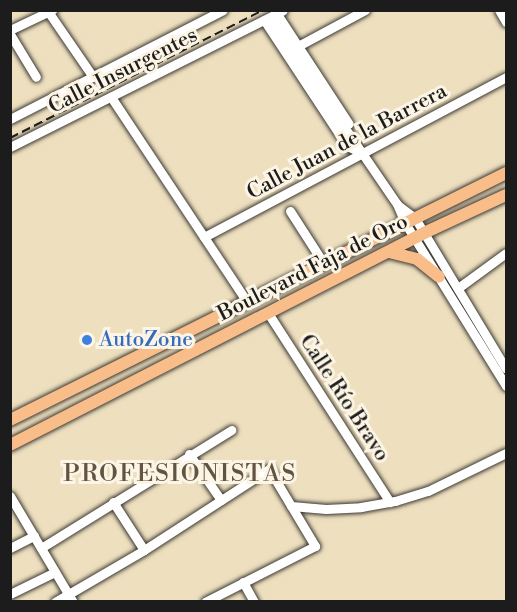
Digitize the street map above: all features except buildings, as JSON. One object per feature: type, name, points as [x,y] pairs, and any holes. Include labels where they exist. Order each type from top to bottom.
[{"type":"main road","name":"Boulevard Faja de Oro","points":[[10,420],[507,173]]},
{"type":"main road","name":"Boulevard Faja de Oro","points":[[10,445],[419,235],[507,195]]},
{"type":"main road","points":[[389,252],[417,258],[439,277]]},
{"type":"main road","points":[[82,385],[91,403]]},
{"type":"street","name":"Calle Insurgentes","points":[[10,119],[223,10]]},
{"type":"street","points":[[298,46],[365,10]]},
{"type":"street","points":[[499,10],[507,22]]},
{"type":"street","points":[[36,77],[10,32],[49,11],[93,77]]},
{"type":"street","name":"Calle Insurgentes","points":[[10,147],[268,22],[280,12]]},
{"type":"street","points":[[280,12],[298,46],[359,138],[361,152]]},
{"type":"street","points":[[268,22],[458,288],[507,369]]},
{"type":"street","name":"Calle Juan de la Barrera","points":[[204,237],[361,152],[507,77]]},
{"type":"street","points":[[111,97],[247,302]]},
{"type":"street","points":[[290,211],[324,264]]},
{"type":"street","points":[[419,235],[439,277],[507,386]]},
{"type":"street","points":[[458,288],[507,253]]},
{"type":"street","name":"Calle Río Bravo","points":[[268,313],[390,502]]},
{"type":"street","points":[[41,548],[231,430]]},
{"type":"street","points":[[291,506],[326,509],[361,507],[390,502],[428,491],[507,453]]},
{"type":"street","points":[[189,454],[221,500]]},
{"type":"street","points":[[55,602],[71,598],[269,469],[315,546],[205,602]]},
{"type":"street","points":[[10,496],[71,598]]},
{"type":"street","points":[[113,502],[144,550]]},
{"type":"street","points":[[10,548],[34,536]]},
{"type":"street","points":[[10,594],[55,572]]},
{"type":"street","points":[[243,582],[254,602]]},
{"type":"railway","points":[[10,138],[263,10]]},
{"type":"place","name":"AutoZone","points":[[87,340]]},
{"type":"district","name":"PROFESIONISTAS","points":[[180,475]]}]
